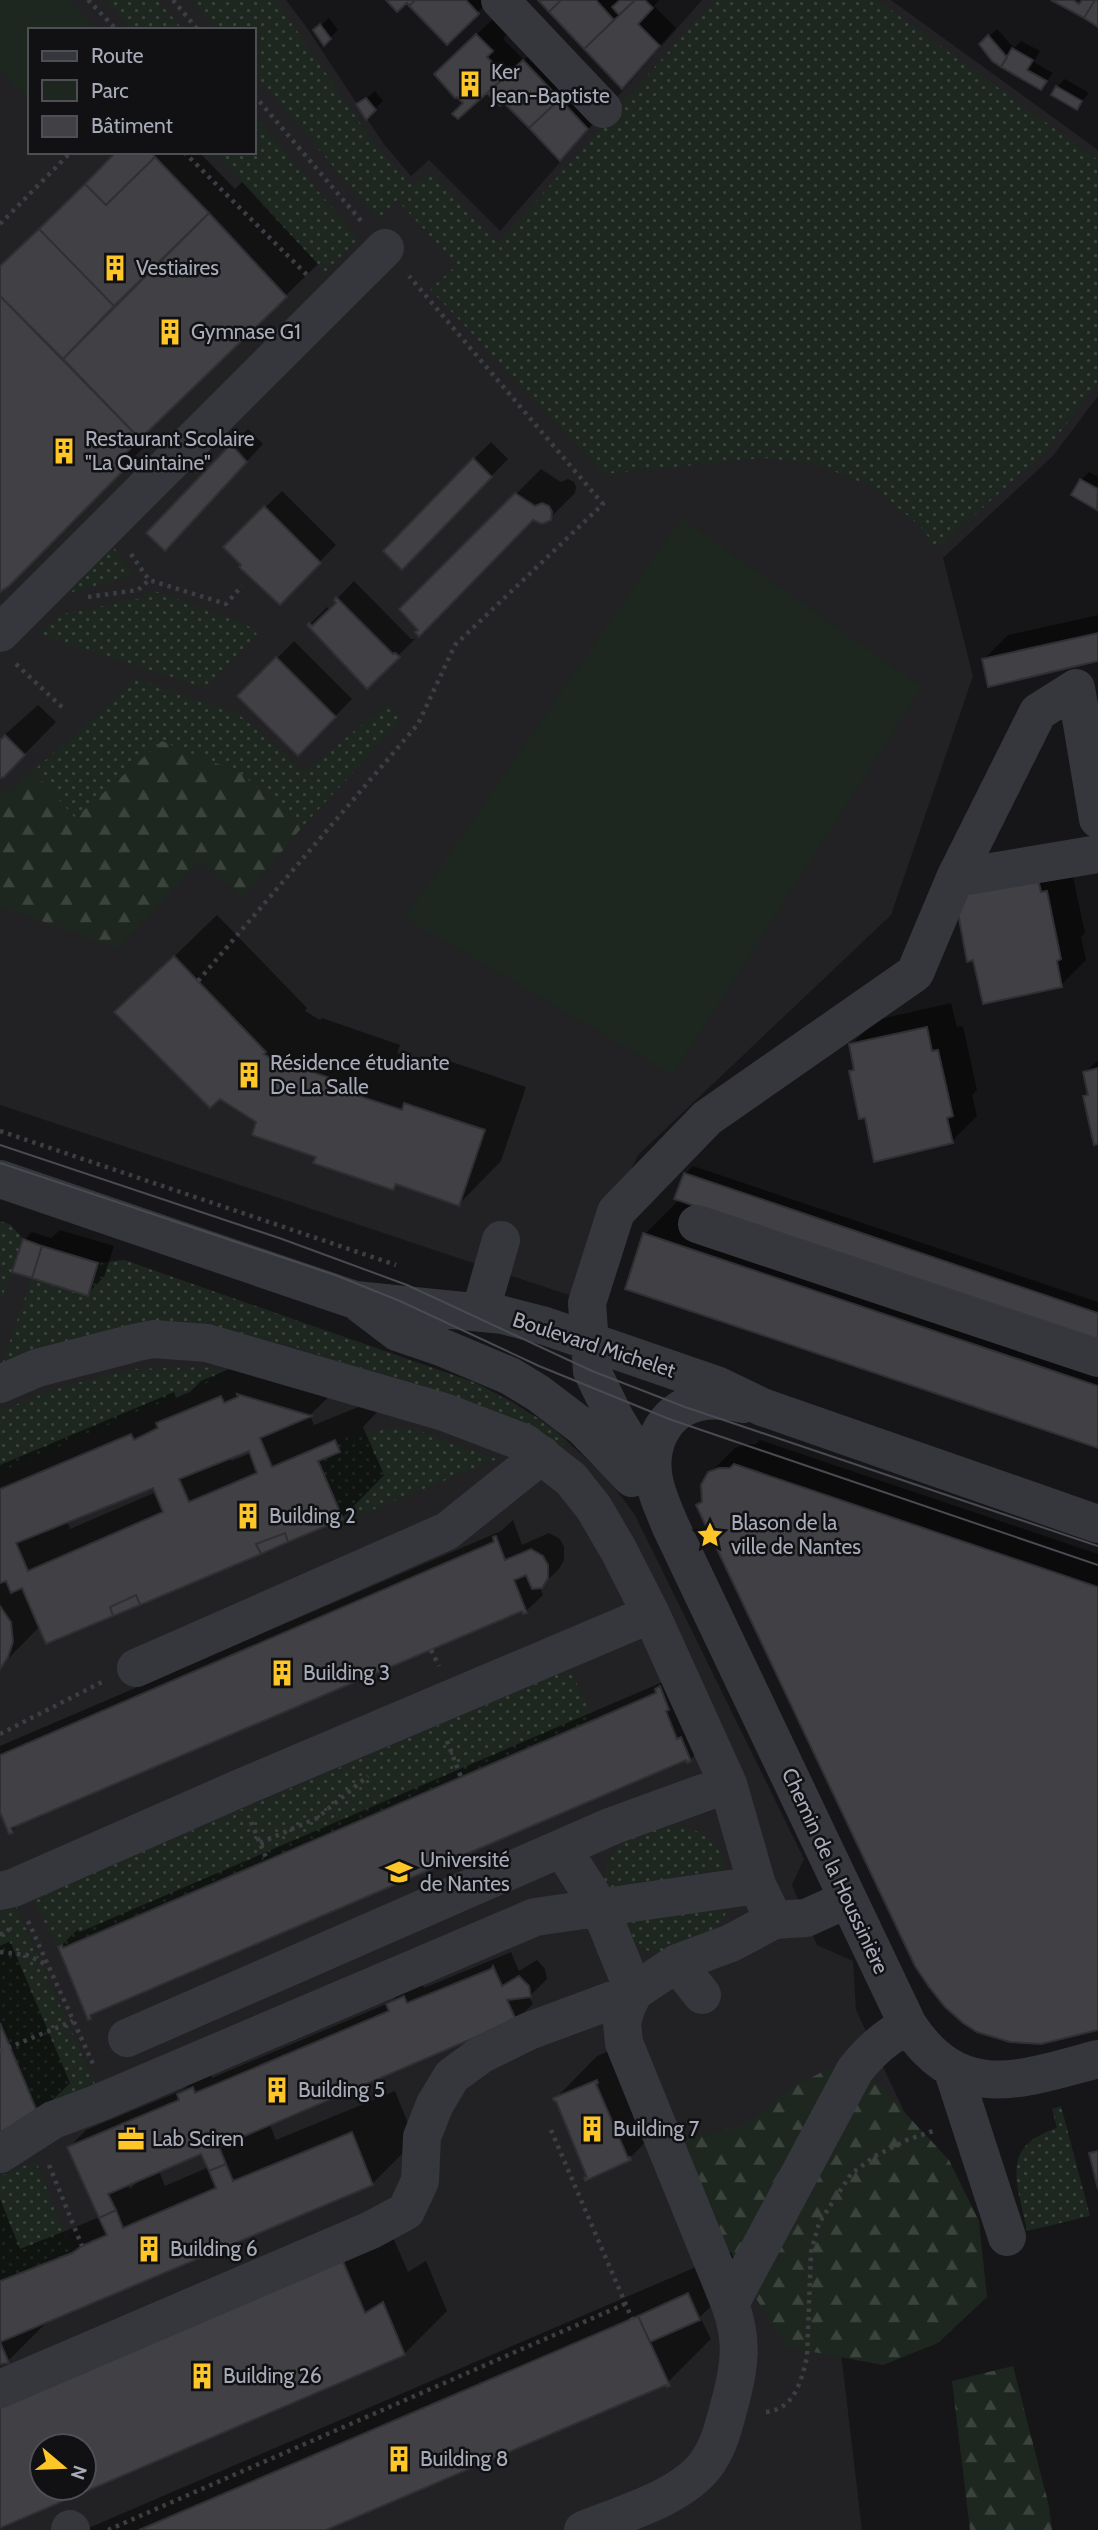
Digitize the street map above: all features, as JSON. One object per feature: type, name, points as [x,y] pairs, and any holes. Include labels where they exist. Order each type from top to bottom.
[{"type":"street","points":[[500,0],[603,109]]},
{"type":"street","points":[[5,645],[109,523],[385,248]]},
{"type":"street","points":[[1087,685],[1098,819]]},
{"type":"street","name":"Chemin de la Houssinière","points":[[1087,685],[1038,712],[955,878],[915,973],[707,1118],[616,1212],[587,1303],[592,1371],[616,1420],[655,1484],[670,1525],[908,2025],[939,2060],[953,2071],[986,2080],[1034,2076],[1091,2051]]},
{"type":"street","points":[[955,878],[1098,853]]},
{"type":"street","name":"Boulevard Michelet","points":[[0,1179],[355,1300],[480,1313],[524,1321],[589,1341],[719,1386],[762,1407],[1098,1524]]},
{"type":"street","points":[[697,1224],[1098,1358]]},
{"type":"street","points":[[480,1313],[501,1240]]},
{"type":"street","name":"Chemin de la Houssinière","points":[[355,1300],[397,1332],[510,1376],[560,1408],[584,1428],[630,1475],[670,1525]]},
{"type":"street","points":[[0,1384],[37,1368],[153,1339],[207,1343],[444,1412],[517,1440],[542,1455],[571,1479],[594,1508],[619,1550],[651,1614],[728,1783],[757,1885],[774,1920]]},
{"type":"street","name":"Chemin de la Houssinière","points":[[655,1484],[652,1462],[654,1448],[666,1422],[676,1412],[698,1402],[714,1400],[762,1407]]},
{"type":"street","points":[[136,1668],[447,1531],[542,1455]]},
{"type":"street","points":[[13,1903],[13,1888],[238,1789],[651,1614]]},
{"type":"street","points":[[127,2038],[612,1826],[728,1783]]},
{"type":"street","points":[[562,1848],[600,1908],[634,1992],[622,2022],[624,2043],[730,2304],[740,2336],[727,2415],[718,2445],[709,2461],[688,2483],[670,2494],[583,2530]]},
{"type":"street","points":[[0,2154],[53,2120],[535,1917],[757,1885]]},
{"type":"street","points":[[0,2389],[371,2230],[406,2211],[419,2181],[422,2137],[435,2104],[452,2076],[482,2054],[529,2031],[634,1992],[677,1963],[731,1943],[774,1920],[806,1918],[848,1899]]},
{"type":"street","points":[[677,1963],[702,1995]]},
{"type":"street","points":[[730,2304],[855,2070],[872,2049],[908,2025]]},
{"type":"street","points":[[953,2071],[1007,2237]]},
{"type":"path","points":[[88,0],[115,28]]},
{"type":"path","points":[[173,0],[196,28]]},
{"type":"path","points":[[198,981],[418,724],[455,645],[603,504],[256,97]]},
{"type":"path","points":[[0,224],[69,154]]},
{"type":"path","points":[[186,154],[332,300]]},
{"type":"path","points":[[109,523],[149,580],[226,604],[242,586]]},
{"type":"path","points":[[5,645],[64,709]]},
{"type":"path","points":[[0,1131],[400,1266]]},
{"type":"path","points":[[0,1734],[121,1672],[136,1668]]},
{"type":"path","points":[[448,1745],[461,1777]]},
{"type":"path","points":[[13,1903],[48,1965],[108,2099]]},
{"type":"path","points":[[0,1952],[27,1955],[48,1965]]},
{"type":"path","points":[[0,2051],[74,2021]]},
{"type":"path","points":[[727,2415],[774,2411],[789,2403],[798,2389],[807,2357],[811,2252],[819,2223],[851,2174],[907,2140],[969,2121]]},
{"type":"path","points":[[551,2130],[632,2319]]},
{"type":"path","points":[[36,2131],[82,2246]]},
{"type":"path","points":[[108,2530],[625,2304]]},
{"type":"shaded area","points":[[0,0],[286,0],[383,143],[411,176],[429,160],[500,231],[702,0],[891,0],[1098,150],[1098,396],[1053,456],[943,558],[973,676],[891,915],[638,1155],[572,1296],[0,1105]]},
{"type":"shaded area","name":"Université de Nantes","points":[[0,1221],[11,1225],[23,1239],[42,1246],[98,1263],[124,1260],[476,1383],[513,1402],[555,1430],[609,1480],[635,1515],[804,1859],[792,1885],[817,1945],[853,1961],[856,2010],[905,2113],[946,2237],[840,2344],[862,2530],[0,2530]]},
{"type":"green space","points":[[0,0],[69,0],[96,28],[28,28],[28,98],[0,71]]},
{"type":"green space","points":[[105,0],[158,0],[181,28],[132,28]]},
{"type":"green space","points":[[192,0],[276,0],[373,142],[412,185],[430,172],[498,244],[714,0],[877,0],[1098,160],[1098,381],[1047,450],[937,549],[920,526],[873,487],[816,464],[764,458],[604,474],[430,289],[457,265],[397,200],[378,219],[256,75],[256,28],[215,28]]},
{"type":"green space","points":[[256,116],[358,239],[325,272],[215,154],[256,154]]},
{"type":"green space","points":[[681,518],[922,687],[673,1075],[405,918]]},
{"type":"green space","points":[[108,539],[133,575],[44,599]]},
{"type":"green space","points":[[152,590],[246,624],[257,634],[205,688],[38,634],[63,614],[137,599]]},
{"type":"green space","points":[[137,679],[238,714],[305,772],[387,704],[404,718],[303,826],[240,773],[75,818],[33,771]]},
{"type":"green space","points":[[162,741],[240,773],[303,826],[243,898],[200,861],[117,948],[0,906],[0,790],[6,791],[33,771],[75,818]]},
{"type":"green space","points":[[0,1221],[11,1225],[23,1239],[0,1303]]},
{"type":"green space","points":[[124,1260],[476,1383],[538,1418],[567,1441],[559,1448],[390,1378],[290,1345],[206,1326],[1,1367],[32,1278],[87,1296],[98,1263]]},
{"type":"green space","points":[[204,1367],[230,1373],[0,1472],[0,1411],[57,1388],[133,1369]]},
{"type":"green space","points":[[397,1427],[422,1432],[497,1459],[343,1522],[318,1462],[340,1452],[335,1440]]},
{"type":"green space","points":[[570,1669],[594,1720],[63,1948],[61,1945],[58,1947],[32,1899]]},
{"type":"green space","points":[[660,1823],[702,1834],[716,1846],[726,1868],[603,1891],[607,1866],[619,1844],[635,1831]]},
{"type":"green space","points":[[730,1901],[725,1916],[714,1929],[666,1953],[648,1951],[641,1947],[627,1937],[610,1916]]},
{"type":"green space","points":[[16,1906],[99,2093],[39,2116],[0,2023],[0,1913]]},
{"type":"green space","points":[[839,2063],[878,2084],[949,2160],[979,2221],[987,2297],[938,2343],[883,2365],[787,2347],[729,2256],[682,2140],[745,2125],[788,2090]]},
{"type":"green space","points":[[1061,2106],[1090,2216],[1027,2231],[1017,2183],[1019,2157],[1026,2146],[1038,2136],[1057,2128],[1052,2109]]},
{"type":"green space","points":[[36,2161],[72,2253],[0,2281],[0,2176]]},
{"type":"green space","points":[[1013,2366],[1049,2506],[1052,2530],[970,2530],[952,2381]]},
{"type":"building","points":[[386,0],[415,0],[397,12]]},
{"type":"building","points":[[415,0],[466,0],[479,14],[447,45],[409,6]]},
{"type":"building","points":[[538,0],[561,0],[549,12]]},
{"type":"building","points":[[561,0],[596,0],[614,20],[584,49],[549,12]]},
{"type":"building","points":[[620,0],[635,0],[619,15],[612,7]]},
{"type":"building","points":[[635,0],[645,0],[653,8],[638,24],[660,46],[622,89],[584,49]]},
{"type":"building","points":[[1051,0],[1073,0],[1079,4],[1082,0],[1095,0],[1084,18]]},
{"type":"building","points":[[1095,0],[1098,0],[1098,27],[1084,18]]},
{"type":"building","points":[[320,24],[331,39],[324,46],[313,30]]},
{"type":"building","name":"Ker Jean-Baptiste","points":[[476,34],[493,51],[487,57],[506,76],[458,119],[452,114],[463,103],[455,98],[434,74]]},
{"type":"building","points":[[988,35],[1007,57],[1001,67],[992,61],[979,44]]},
{"type":"building","points":[[1012,48],[1033,60],[1027,70],[1047,81],[1041,90],[1001,67]]},
{"type":"building","points":[[523,60],[560,99],[529,128],[504,103],[500,106],[487,93]]},
{"type":"building","points":[[1056,86],[1082,101],[1077,110],[1051,95]]},
{"type":"building","points":[[366,98],[376,110],[366,120],[356,104]]},
{"type":"building","points":[[560,99],[588,129],[560,161],[529,128]]},
{"type":"building","points":[[114,154],[153,154],[155,157],[106,205],[85,184]]},
{"type":"building","name":"Vestiaires","points":[[155,157],[209,213],[114,306],[39,229],[85,184],[106,205]]},
{"type":"building","name":"Gymnase G1","points":[[209,213],[287,297],[140,439],[63,359]]},
{"type":"building","points":[[39,229],[114,306],[63,359],[0,296],[0,266]]},
{"type":"building","name":"Restaurant Scolaire \"La Quintaine\"","points":[[0,296],[140,439],[116,463],[123,471],[0,592]]},
{"type":"building","points":[[231,444],[247,462],[165,551],[146,533]]},
{"type":"building","points":[[473,458],[492,477],[402,570],[383,551]]},
{"type":"building","points":[[1080,479],[1098,489],[1097,510],[1071,495]]},
{"type":"building","points":[[515,493],[535,506],[542,503],[549,506],[552,512],[551,520],[542,524],[533,520],[419,637],[415,632],[418,630],[399,609]]},
{"type":"building","points":[[264,506],[321,563],[280,605],[239,567],[241,565],[223,547]]},
{"type":"building","points":[[336,597],[393,654],[400,657],[367,689],[307,625],[309,623],[312,626],[336,603]]},
{"type":"building","points":[[1098,633],[1098,661],[988,687],[982,659]]},
{"type":"building","points":[[276,657],[336,717],[298,756],[237,696]]},
{"type":"building","points":[[5,735],[25,755],[0,778],[0,740]]},
{"type":"building","points":[[1036,870],[1041,892],[1047,891],[1061,959],[1057,961],[1062,987],[983,1004],[973,960],[967,962],[958,913],[957,887]]},
{"type":"building","name":"Résidence étudiante De La Salle","points":[[174,956],[266,1052],[264,1054],[277,1062],[278,1060],[359,1088],[356,1095],[402,1110],[404,1103],[485,1130],[459,1206],[396,1184],[393,1190],[313,1163],[316,1157],[252,1135],[256,1122],[220,1099],[210,1108],[114,1012]]},
{"type":"building","points":[[927,1027],[932,1051],[938,1050],[953,1116],[947,1118],[953,1143],[874,1162],[865,1118],[859,1119],[849,1071],[854,1070],[849,1044]]},
{"type":"building","points":[[1098,1068],[1098,1144],[1094,1145],[1083,1096],[1088,1095],[1083,1072]]},
{"type":"building","points":[[684,1173],[1098,1313],[1098,1342],[674,1199]]},
{"type":"building","points":[[643,1233],[1098,1386],[1098,1448],[625,1289]]},
{"type":"building","points":[[23,1239],[42,1246],[32,1278],[12,1272]]},
{"type":"building","points":[[42,1246],[98,1263],[88,1296],[32,1278]]},
{"type":"building","name":"Building 2","points":[[237,1394],[312,1416],[260,1438],[272,1467],[335,1440],[340,1452],[318,1461],[343,1519],[288,1542],[285,1533],[256,1544],[261,1554],[140,1605],[136,1595],[110,1607],[113,1616],[46,1644],[22,1588],[11,1593],[6,1581],[0,1583],[0,1489],[131,1434],[134,1440],[158,1428],[156,1423],[221,1396],[224,1403],[238,1397]],"holes":[[[249,1451],[257,1473],[189,1502],[179,1479]],[[153,1488],[163,1512],[28,1571],[16,1543]]]},
{"type":"building","points":[[734,1464],[1098,1587],[1098,2030],[1041,2044],[1010,2042],[977,2032],[945,2007],[915,1966],[696,1505],[702,1502],[701,1485],[708,1472],[730,1468]]},
{"type":"building","points":[[285,1533],[288,1542],[261,1554],[256,1544]]},
{"type":"building","name":"Building 3","points":[[496,1536],[505,1560],[531,1549],[543,1556],[548,1565],[548,1578],[542,1588],[532,1589],[526,1575],[514,1580],[527,1613],[523,1614],[522,1611],[11,1828],[13,1833],[9,1834],[0,1812],[0,1755],[494,1542],[493,1537]]},
{"type":"building","points":[[136,1595],[140,1605],[113,1616],[110,1607]]},
{"type":"building","points":[[0,1606],[11,1622],[13,1642],[0,1669]]},
{"type":"building","points":[[660,1686],[677,1739],[681,1737],[691,1761],[687,1763],[686,1760],[90,2015],[91,2019],[88,2020],[58,1947],[62,1945],[63,1948],[594,1720],[656,1693],[655,1689]]},
{"type":"building","name":"Building 5","points":[[493,1966],[502,1986],[519,1976],[529,1986],[531,1997],[507,2000],[517,2022],[511,2022],[219,2147],[226,2164],[209,2171],[201,2154],[108,2194],[116,2210],[99,2218],[67,2147],[179,2100],[177,2094],[193,2087],[195,2093],[389,2011],[386,2004],[404,1996],[407,2003]]},
{"type":"building","points":[[0,2023],[39,2116],[0,2132]]},
{"type":"building","name":"Building 7","points":[[597,2080],[596,2084],[631,2160],[585,2181],[584,2178],[587,2177],[553,2098]]},
{"type":"building","name":"Building 6","points":[[352,2132],[373,2185],[0,2342],[0,2281],[72,2253],[107,2235],[99,2218],[116,2210],[123,2228],[216,2188],[209,2171],[226,2164],[233,2181]]},
{"type":"building","points":[[1098,2151],[1098,2189],[1089,2153]]},
{"type":"building","name":"Building 26","points":[[339,2252],[365,2313],[383,2302],[405,2355],[98,2486],[98,2432],[28,2432],[28,2502],[61,2502],[0,2528],[0,2397]]},
{"type":"building","points":[[688,2293],[700,2320],[650,2342],[638,2316]]},
{"type":"building","name":"Building 8","points":[[638,2316],[670,2386],[666,2385],[326,2530],[139,2530]]},
{"type":"building","points":[[0,2342],[9,2363],[0,2364]]},
{"type":"tram line","points":[[0,1145],[282,1239],[407,1285],[592,1371],[685,1407],[1098,1546]]},
{"type":"tram line","points":[[0,1163],[335,1275],[400,1301],[539,1366],[669,1419],[1098,1565]]},
{"type":"place","name":"Ker Jean-Baptiste","points":[[470,84]]},
{"type":"place","name":"Vestiaires","points":[[115,268]]},
{"type":"place","name":"Gymnase G1","points":[[170,332]]},
{"type":"place","name":"Restaurant Scolaire \"La Quintaine\"","points":[[64,451]]},
{"type":"place","name":"Résidence étudiante De La Salle","points":[[249,1075]]},
{"type":"place","name":"Building 2","points":[[248,1516]]},
{"type":"place","name":"Blason de la ville de Nantes","points":[[710,1535]]},
{"type":"place","name":"Building 3","points":[[282,1673]]},
{"type":"place","name":"Université de Nantes","points":[[399,1872]]},
{"type":"place","name":"Building 5","points":[[277,2090]]},
{"type":"place","name":"Building 7","points":[[592,2129]]},
{"type":"place","name":"Lab Sciren","points":[[131,2139]]},
{"type":"place","name":"Building 6","points":[[149,2249]]},
{"type":"place","name":"Building 26","points":[[202,2376]]},
{"type":"place","name":"Building 8","points":[[399,2459]]}]
